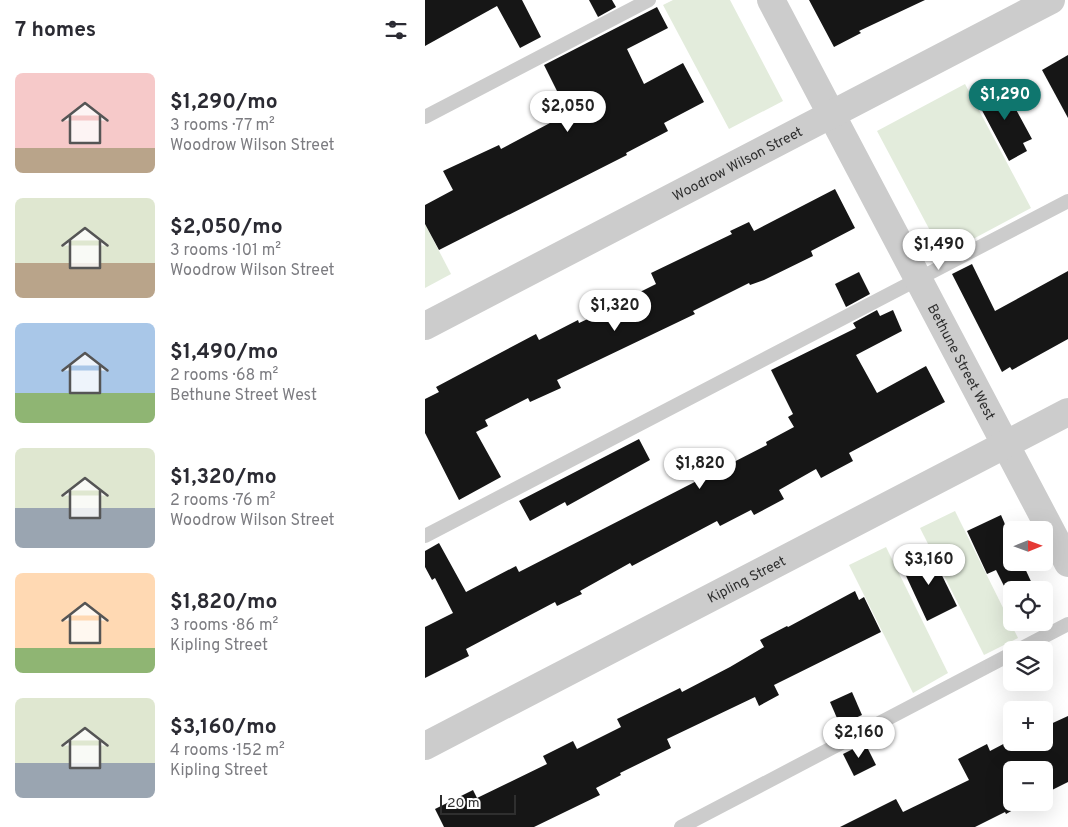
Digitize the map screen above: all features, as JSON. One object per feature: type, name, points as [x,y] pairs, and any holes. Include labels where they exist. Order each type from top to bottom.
[{"type":"street","name":"Bethune Street West","points":[[771,0],[1068,563]]},
{"type":"street","name":"Woodrow Wilson Street","points":[[425,326],[1051,0]]},
{"type":"street","name":"Kipling Street","points":[[425,746],[1068,412]]},
{"type":"lane","points":[[425,117],[649,0]]},
{"type":"lane","points":[[425,536],[1068,200]]},
{"type":"lane","points":[[1035,641],[1068,624]]},
{"type":"lane","points":[[681,827],[1003,658]]},
{"type":"green space","points":[[673,0],[730,0],[783,101],[729,129],[663,5]]},
{"type":"green space","points":[[965,84],[1031,208],[943,255],[877,131]]},
{"type":"green space","points":[[425,224],[451,274],[425,288]]},
{"type":"green space","points":[[955,511],[1003,608],[1003,631],[1015,631],[1018,638],[1012,641],[1003,641],[1003,646],[984,655],[920,528]]},
{"type":"green space","points":[[886,547],[948,673],[913,693],[849,565]]},
{"type":"building","points":[[425,0],[522,0],[541,37],[520,48],[497,6],[425,46]]},
{"type":"building","points":[[589,0],[612,0],[616,7],[598,17]]},
{"type":"building","points":[[809,0],[925,0],[859,31],[861,33],[834,47]]},
{"type":"building","points":[[657,7],[668,28],[627,49],[644,84],[683,63],[704,102],[664,123],[668,131],[626,153],[627,155],[439,250],[425,224],[425,205],[453,190],[443,171],[499,145],[501,149],[565,115],[563,113],[567,111],[544,65]]},
{"type":"building","points":[[1068,55],[1068,118],[1042,70]]},
{"type":"building","points":[[1000,80],[1032,139],[1023,143],[1027,151],[1009,161],[977,101],[986,96],[983,90]]},
{"type":"building","points":[[835,189],[855,228],[811,251],[813,256],[764,280],[750,285],[749,283],[693,311],[695,314],[557,380],[561,388],[530,402],[528,398],[485,420],[488,426],[476,432],[501,477],[459,500],[425,433],[425,399],[439,392],[436,387],[536,334],[539,340],[578,320],[579,323],[620,304],[620,302],[656,284],[651,273],[732,234],[730,231],[749,222],[754,231]]},
{"type":"building","points":[[972,264],[995,311],[1068,271],[1068,339],[1012,370],[1010,367],[1002,372],[952,274]]},
{"type":"building","points":[[859,272],[870,294],[846,307],[835,284]]},
{"type":"building","points":[[877,310],[880,316],[893,310],[902,331],[856,355],[877,393],[926,366],[945,402],[849,453],[853,461],[821,478],[816,469],[779,490],[784,499],[754,515],[751,510],[720,526],[717,521],[632,566],[630,563],[580,591],[582,594],[557,606],[555,602],[466,649],[469,656],[425,678],[425,627],[453,613],[435,578],[432,580],[425,567],[425,551],[439,543],[466,592],[516,566],[519,572],[767,445],[766,442],[794,427],[788,417],[793,414],[771,370],[856,328],[853,323]]},
{"type":"building","points":[[639,439],[650,460],[567,506],[565,502],[530,521],[519,501]]},
{"type":"building","points":[[1001,515],[1004,521],[1003,571],[1026,571],[1031,581],[1003,581],[1003,584],[996,570],[987,574],[967,531]]},
{"type":"building","points":[[930,551],[957,606],[927,621],[901,565]]},
{"type":"building","points":[[855,591],[859,600],[864,597],[881,632],[774,685],[779,695],[759,706],[755,697],[667,739],[671,748],[620,773],[621,775],[596,788],[600,795],[534,827],[444,827],[435,809],[473,790],[477,798],[547,764],[543,756],[573,741],[577,749],[621,727],[617,719],[680,688],[682,692],[730,667],[764,647],[760,640]]},
{"type":"building","points":[[852,692],[862,715],[840,725],[830,702]]},
{"type":"building","points":[[1068,716],[1068,782],[1053,790],[1053,761],[1003,761],[1003,811],[1011,811],[1006,814],[1005,812],[975,827],[840,827],[896,799],[903,812],[969,780],[958,759],[987,744],[990,751],[1003,744],[1003,751],[1053,751],[1053,723]]},
{"type":"building","points":[[865,743],[876,765],[854,776],[843,754]]}]
